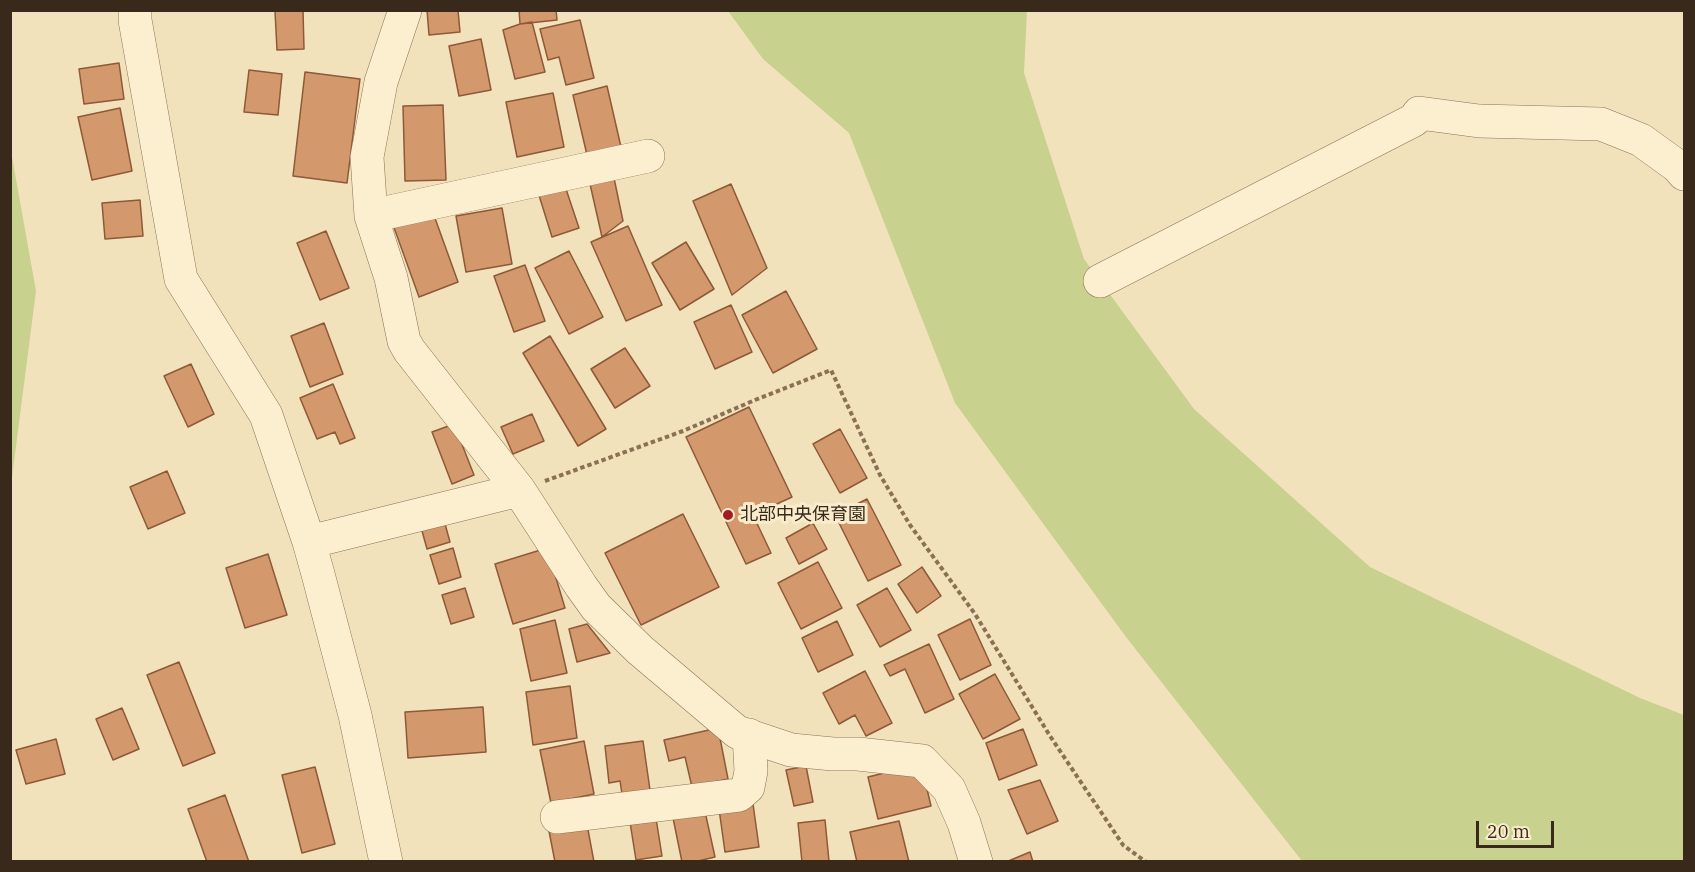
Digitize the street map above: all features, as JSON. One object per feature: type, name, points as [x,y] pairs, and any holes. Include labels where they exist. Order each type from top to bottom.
[{"type":"street","points":[[135,10],[181,279],[266,415],[309,542],[355,715],[386,861]]},
{"type":"street","points":[[405,10],[381,82],[367,157],[371,216],[391,278],[404,341],[409,350],[519,490],[581,586],[612,625],[639,650],[737,732],[791,750],[922,761],[949,789],[964,823],[976,861]]},
{"type":"street","points":[[1100,281],[1414,120],[1419,113],[1479,121],[1601,124],[1641,140],[1677,166],[1684,174]]},
{"type":"street","points":[[371,216],[648,156]]},
{"type":"street","points":[[309,542],[519,490]]},
{"type":"street","points":[[556,817],[739,795],[748,787],[751,771],[749,735]]},
{"type":"path","points":[[519,490],[683,431],[831,370],[880,475],[910,525],[975,614],[1050,736],[1123,845],[1146,861]]},
{"type":"green space","points":[[728,11],[1027,11],[1024,73],[1084,259],[1194,409],[1370,567],[1640,698],[1684,715],[1684,861],[1302,861],[1126,637],[955,403],[849,133],[763,59]]},
{"type":"green space","points":[[11,151],[36,291],[11,485]]},
{"type":"building","points":[[303,10],[304,49],[277,50],[275,11]]},
{"type":"building","points":[[427,10],[458,10],[460,32],[429,35]]},
{"type":"building","points":[[519,10],[556,10],[557,20],[520,24]]},
{"type":"building","points":[[580,20],[594,78],[566,85],[559,57],[548,60],[540,29]]},
{"type":"building","points":[[532,22],[545,72],[515,79],[503,30]]},
{"type":"building","points":[[481,39],[491,90],[459,96],[449,46]]},
{"type":"building","points":[[119,63],[124,99],[84,104],[79,69]]},
{"type":"building","points":[[249,70],[282,74],[278,115],[244,112]]},
{"type":"building","points":[[305,72],[360,79],[347,183],[293,176]]},
{"type":"building","points":[[607,86],[621,147],[587,155],[573,95]]},
{"type":"building","points":[[553,93],[564,147],[517,157],[506,102]]},
{"type":"building","points":[[443,105],[446,180],[405,181],[403,106]]},
{"type":"building","points":[[120,108],[132,171],[92,180],[78,117]]},
{"type":"building","points":[[614,178],[623,221],[602,237],[590,184]]},
{"type":"building","points":[[563,180],[579,228],[552,237],[537,189]]},
{"type":"building","points":[[731,184],[767,268],[732,295],[693,201]]},
{"type":"building","points":[[140,200],[143,236],[105,239],[102,203]]},
{"type":"building","points":[[431,207],[458,282],[419,297],[392,222]]},
{"type":"building","points":[[502,208],[512,264],[466,272],[456,216]]},
{"type":"building","points":[[628,226],[662,305],[626,321],[591,242]]},
{"type":"building","points":[[326,231],[349,288],[320,300],[297,243]]},
{"type":"building","points":[[686,242],[714,289],[680,310],[652,263]]},
{"type":"building","points":[[569,251],[603,317],[569,334],[535,268]]},
{"type":"building","points":[[525,265],[545,321],[514,332],[494,276]]},
{"type":"building","points":[[786,291],[817,349],[773,373],[742,315]]},
{"type":"building","points":[[731,305],[752,352],[715,369],[694,322]]},
{"type":"building","points":[[324,323],[343,374],[310,387],[291,336]]},
{"type":"building","points":[[550,336],[606,429],[578,446],[523,353]]},
{"type":"building","points":[[625,348],[650,386],[615,408],[591,369]]},
{"type":"building","points":[[191,364],[214,414],[188,427],[164,376]]},
{"type":"building","points":[[333,384],[355,438],[340,444],[335,432],[317,439],[300,398]]},
{"type":"building","points":[[749,407],[792,497],[753,515],[771,553],[746,564],[686,437]]},
{"type":"building","points":[[532,414],[544,441],[513,454],[501,427]]},
{"type":"building","points":[[454,424],[474,475],[452,484],[432,432]]},
{"type":"building","points":[[840,429],[867,478],[840,493],[813,444]]},
{"type":"building","points":[[167,471],[185,513],[148,529],[130,487]]},
{"type":"building","points":[[867,499],[901,565],[868,581],[835,515]]},
{"type":"building","points":[[442,513],[450,542],[427,549],[419,520]]},
{"type":"building","points":[[683,514],[719,587],[641,625],[605,553]]},
{"type":"building","points":[[813,523],[827,549],[799,564],[786,538]]},
{"type":"building","points":[[453,548],[461,577],[439,584],[430,555]]},
{"type":"building","points":[[547,548],[565,608],[513,624],[495,564]]},
{"type":"building","points":[[268,554],[287,615],[245,628],[226,568]]},
{"type":"building","points":[[818,562],[842,608],[801,629],[778,583]]},
{"type":"building","points":[[922,567],[941,596],[917,613],[898,584]]},
{"type":"building","points":[[465,588],[474,617],[451,624],[442,595]]},
{"type":"building","points":[[887,588],[911,630],[880,647],[857,605]]},
{"type":"building","points":[[970,619],[991,665],[960,680],[938,635]]},
{"type":"building","points":[[555,620],[567,673],[531,681],[520,629]]},
{"type":"building","points":[[837,621],[853,655],[818,672],[802,638]]},
{"type":"building","points":[[587,624],[610,653],[577,662],[569,629]]},
{"type":"building","points":[[929,644],[954,699],[925,713],[905,669],[890,676],[884,665]]},
{"type":"building","points":[[179,662],[215,753],[183,766],[147,675]]},
{"type":"building","points":[[865,671],[892,723],[866,736],[855,715],[839,724],[823,693]]},
{"type":"building","points":[[995,674],[1020,719],[983,739],[959,694]]},
{"type":"building","points":[[570,686],[577,738],[533,745],[526,692]]},
{"type":"building","points":[[483,707],[486,752],[408,758],[405,712]]},
{"type":"building","points":[[122,708],[139,749],[113,760],[96,719]]},
{"type":"building","points":[[718,728],[728,779],[692,787],[685,757],[669,761],[664,740]]},
{"type":"building","points":[[1023,729],[1037,765],[999,780],[986,743]]},
{"type":"building","points":[[56,739],[65,774],[26,784],[16,750]]},
{"type":"building","points":[[584,741],[594,794],[551,803],[540,750]]},
{"type":"building","points":[[643,741],[650,790],[622,794],[620,781],[609,783],[605,746]]},
{"type":"building","points":[[921,764],[931,806],[878,819],[868,777]]},
{"type":"building","points":[[806,766],[813,802],[794,806],[786,770]]},
{"type":"building","points":[[315,767],[335,844],[302,853],[282,775]]},
{"type":"building","points":[[1040,780],[1058,821],[1027,834],[1008,790]]},
{"type":"building","points":[[225,795],[249,862],[207,862],[188,809]]},
{"type":"building","points":[[753,804],[759,847],[725,852],[719,809]]},
{"type":"building","points":[[704,807],[715,857],[682,862],[672,813]]},
{"type":"building","points":[[655,812],[662,856],[636,860],[629,816]]},
{"type":"building","points":[[586,819],[594,862],[555,862],[548,826]]},
{"type":"building","points":[[825,820],[829,861],[802,862],[798,823]]},
{"type":"building","points":[[899,821],[909,862],[857,862],[850,832]]},
{"type":"building","points":[[1030,852],[1033,862],[1006,862]]},
{"type":"place","name":"北部中央保育園","points":[[728,515]]}]
